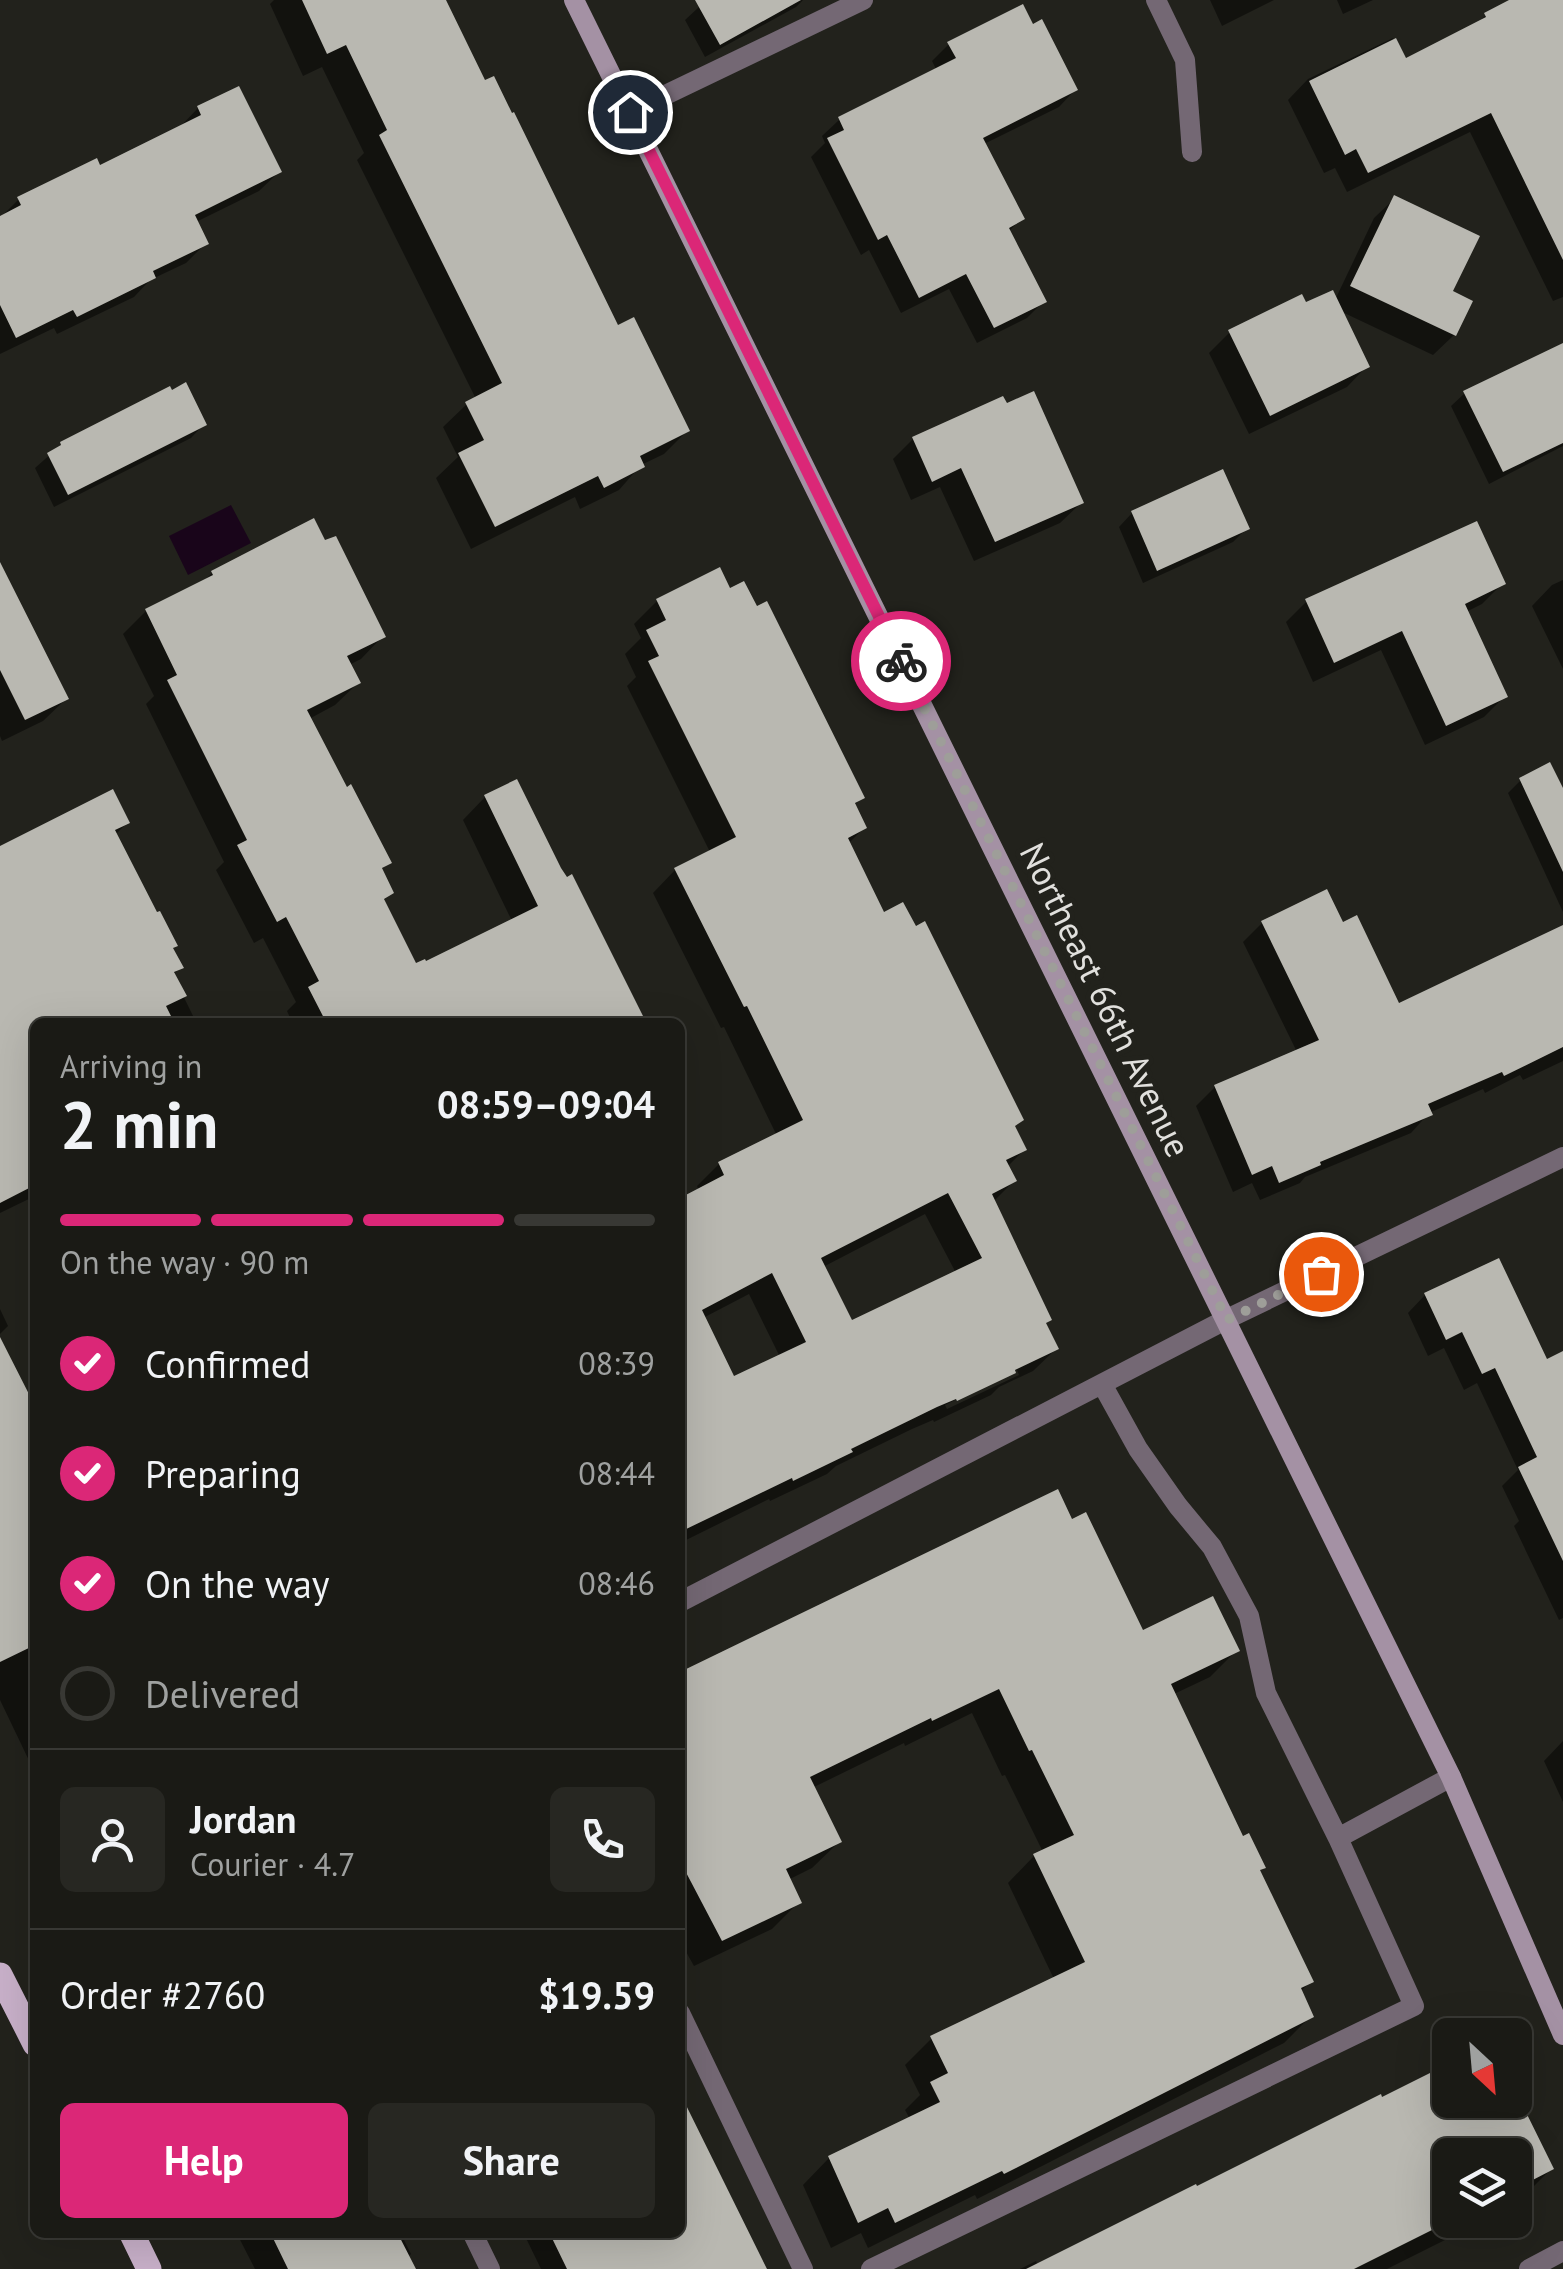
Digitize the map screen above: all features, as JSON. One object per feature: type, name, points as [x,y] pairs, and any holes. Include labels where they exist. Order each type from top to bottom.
[{"type":"main road","points":[[0,1975],[30,2034]]},
{"type":"main road","points":[[134,2238],[149,2269]]},
{"type":"street","name":"Northeast 66th Avenue","points":[[574,0],[1451,1777],[1563,2035]]},
{"type":"street","points":[[630,112],[863,0]]},
{"type":"street","points":[[1156,0],[1185,60],[1192,152]]},
{"type":"street","points":[[685,1599],[1227,1320],[1563,1157]]},
{"type":"street","points":[[870,2269],[1414,2006],[1338,1838],[1266,1693],[1249,1616],[1212,1547],[1138,1449],[1102,1384]]},
{"type":"street","points":[[1338,1838],[1451,1777]]},
{"type":"street","points":[[1542,1991],[1563,1981]]},
{"type":"street","points":[[685,2022],[803,2269]]},
{"type":"street","points":[[475,2238],[490,2269]]},
{"type":"street","points":[[1528,2269],[1563,2251]]},
{"type":"shaded area","points":[[231,505],[251,543],[188,575],[169,536]]},
{"type":"building","points":[[302,0],[446,0],[485,80],[494,76],[514,112],[618,325],[634,317],[690,431],[640,456],[645,467],[604,488],[598,476],[495,527],[458,453],[484,440],[465,402],[502,383],[379,135],[387,130],[346,45],[327,54]]},
{"type":"building","points":[[695,0],[801,0],[720,45]]},
{"type":"building","points":[[1509,0],[1563,0],[1563,260],[1491,113],[1368,173],[1356,149],[1345,155],[1309,81],[1396,38],[1406,58],[1486,17],[1484,13]]},
{"type":"building","points":[[1023,4],[1033,24],[1042,19],[1078,90],[983,138],[1025,219],[1009,228],[1047,302],[994,328],[966,274],[919,298],[887,235],[878,240],[827,138],[844,130],[838,117],[956,58],[947,42]]},
{"type":"building","points":[[239,86],[282,172],[195,215],[209,244],[153,271],[156,278],[77,317],[73,310],[16,338],[0,305],[0,216],[21,205],[17,197],[97,158],[100,165],[201,115],[197,106]]},
{"type":"building","points":[[1394,195],[1480,236],[1453,291],[1473,301],[1456,336],[1350,286]]},
{"type":"building","points":[[1333,290],[1370,367],[1270,416],[1228,330],[1302,294],[1306,302]]},
{"type":"building","points":[[1563,343],[1563,443],[1503,472],[1463,391]]},
{"type":"building","points":[[186,382],[207,425],[68,495],[47,453],[60,442],[170,386],[172,390]]},
{"type":"building","points":[[1034,391],[1084,503],[995,542],[961,468],[932,482],[912,437],[1003,396],[1007,403]]},
{"type":"building","points":[[1223,469],[1250,529],[1157,571],[1131,511]]},
{"type":"building","points":[[314,518],[325,540],[336,536],[386,637],[347,656],[361,683],[307,710],[392,863],[382,868],[394,893],[384,899],[416,963],[538,906],[484,795],[517,779],[561,868],[567,877],[572,874],[644,1018],[324,1018],[308,987],[319,981],[286,917],[277,922],[237,845],[247,840],[167,680],[177,675],[145,609],[213,575],[211,571]]},
{"type":"building","points":[[1477,521],[1506,584],[1465,604],[1508,697],[1446,726],[1402,631],[1334,663],[1305,599]]},
{"type":"building","points":[[0,562],[69,699],[25,720],[0,670]]},
{"type":"building","points":[[720,567],[730,588],[744,581],[757,606],[767,601],[865,798],[855,803],[867,828],[848,838],[884,912],[903,902],[916,926],[925,921],[1024,1120],[1015,1126],[1027,1150],[1006,1160],[1017,1181],[992,1194],[1052,1320],[1046,1323],[1059,1349],[793,1481],[792,1478],[685,1530],[685,1195],[724,1175],[718,1162],[803,1120],[674,868],[736,837],[648,661],[659,656],[646,630],[666,620],[656,599]],"holes":[[[948,1193],[982,1258],[852,1320],[821,1258]],[[772,1273],[806,1342],[734,1376],[702,1310]]]},
{"type":"building","points":[[1550,762],[1563,788],[1563,872],[1519,778]]},
{"type":"building","points":[[113,789],[130,823],[115,830],[178,946],[173,948],[184,968],[174,972],[187,996],[166,1006],[172,1018],[30,1018],[30,1188],[0,1203],[0,846]]},
{"type":"building","points":[[1327,889],[1343,922],[1357,915],[1399,1003],[1563,925],[1563,1047],[1504,1076],[1502,1072],[1428,1104],[1433,1115],[1279,1183],[1272,1166],[1252,1175],[1214,1085],[1319,1040],[1261,921]]},
{"type":"building","points":[[1499,1258],[1547,1359],[1563,1351],[1563,1561],[1518,1467],[1537,1457],[1495,1368],[1482,1374],[1462,1332],[1446,1340],[1424,1293]]},
{"type":"building","points":[[0,1337],[30,1396],[30,1647],[0,1662]]},
{"type":"building","points":[[1058,1489],[1072,1519],[1086,1512],[1143,1630],[1213,1596],[1240,1651],[1171,1684],[1243,1836],[1249,1833],[1266,1868],[1260,1870],[1314,1982],[1301,1988],[1314,2017],[1004,2174],[1002,2171],[895,2223],[888,2208],[858,2223],[828,2156],[940,2102],[930,2082],[948,2073],[930,2036],[1085,1962],[1033,1854],[1074,1835],[999,1689],[810,1777],[842,1842],[786,1869],[802,1903],[722,1941],[685,1871],[685,1670]]},
{"type":"building","points":[[1432,2072],[1432,2118],[1529,2118],[1554,2169],[1532,2180],[1532,2138],[1432,2138],[1432,2230],[1354,2269],[1026,2269],[1381,2094],[1382,2097]]},
{"type":"building","points":[[685,2103],[767,2269],[567,2269],[552,2238],[685,2238]]},
{"type":"building","points":[[273,2238],[400,2238],[416,2269],[288,2269]]},
{"type":"way so far","points":[[901,661],[1227,1320],[1321,1274]]},
{"type":"route","points":[[630,112],[901,661]]}]
